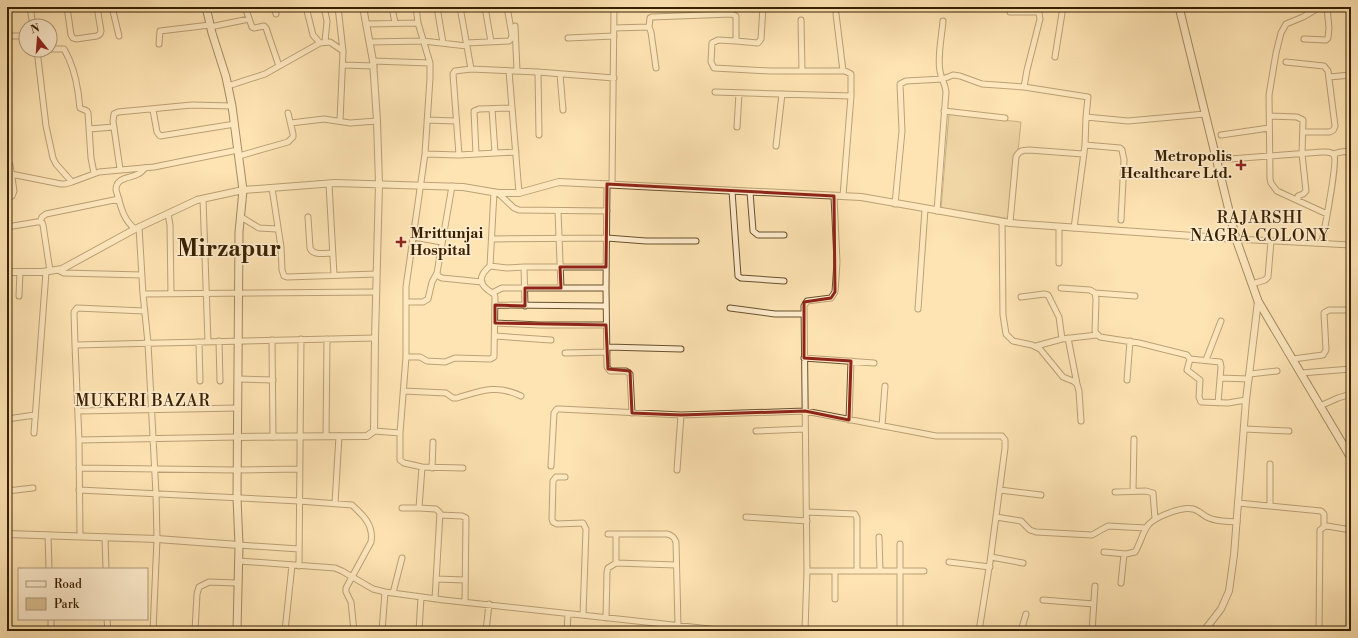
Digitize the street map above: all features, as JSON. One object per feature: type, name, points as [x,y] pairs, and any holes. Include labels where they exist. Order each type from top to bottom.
[{"type":"main road","points":[[206,7],[210,26],[228,86],[235,124],[243,190],[239,232],[237,437],[239,561],[237,631]]},
{"type":"main road","points":[[1179,7],[1236,239],[1258,301],[1351,458]]},
{"type":"street","points":[[30,7],[32,18]]},
{"type":"street","points":[[66,7],[71,36],[76,39],[97,36],[100,34],[101,31],[98,7]]},
{"type":"street","points":[[112,7],[119,36]]},
{"type":"street","points":[[245,7],[252,27],[264,26],[266,28],[279,66]]},
{"type":"street","points":[[274,7],[276,14]]},
{"type":"street","points":[[306,7],[313,35],[322,43]]},
{"type":"street","points":[[322,43],[327,32],[327,21],[324,7]]},
{"type":"street","points":[[338,7],[343,65],[340,121]]},
{"type":"street","points":[[363,7],[374,64],[379,184],[374,430]]},
{"type":"street","points":[[392,7],[395,23]]},
{"type":"street","points":[[416,7],[418,23],[430,63],[430,78],[425,154],[406,287],[406,357],[400,433],[400,460],[404,463],[422,467],[463,468]]},
{"type":"street","points":[[438,7],[443,43]]},
{"type":"street","points":[[460,7],[471,69]]},
{"type":"street","points":[[486,7],[491,42]]},
{"type":"street","points":[[507,7],[517,71]]},
{"type":"street","points":[[614,7],[614,78],[610,184],[607,211],[607,350],[608,369],[610,371],[626,371],[630,374],[632,413]]},
{"type":"street","points":[[763,7],[761,39],[755,43],[718,40],[712,43],[711,46],[711,62],[714,68],[843,71],[851,74],[851,96],[843,196]]},
{"type":"street","points":[[1055,57],[1063,7]]},
{"type":"street","points":[[1320,7],[1303,17],[1286,24],[1282,29],[1269,95],[1269,156],[1270,178],[1273,187],[1277,191],[1327,214]]},
{"type":"street","points":[[1304,38],[1326,40],[1328,38],[1329,28],[1327,7]]},
{"type":"street","points":[[1010,12],[1039,10],[1040,19],[1024,87]]},
{"type":"street","points":[[656,68],[652,32],[649,27],[649,21],[652,17],[731,14],[736,16],[736,41]]},
{"type":"street","points":[[836,14],[843,71]]},
{"type":"street","points":[[159,44],[160,31],[210,26],[249,19]]},
{"type":"street","points":[[801,20],[802,71]]},
{"type":"street","points":[[937,211],[946,92],[939,66],[943,21]]},
{"type":"street","points":[[366,24],[418,23]]},
{"type":"street","points":[[513,39],[515,26]]},
{"type":"street","points":[[7,27],[10,36],[18,36]]},
{"type":"street","points":[[614,28],[649,27]]},
{"type":"street","points":[[568,38],[614,36]]},
{"type":"street","points":[[370,42],[423,41],[467,44],[509,41],[513,39]]},
{"type":"street","points":[[228,86],[265,74],[322,43],[330,42],[342,51]]},
{"type":"street","points":[[58,49],[62,48],[65,51],[79,93],[79,106],[88,113],[91,158],[94,173]]},
{"type":"street","points":[[38,58],[46,126],[53,158],[56,164],[72,182]]},
{"type":"street","points":[[1286,62],[1324,66],[1328,71],[1335,126],[1334,129],[1329,132],[1303,132]]},
{"type":"street","points":[[343,65],[430,63]]},
{"type":"street","points":[[459,156],[454,72],[456,70],[471,69],[538,72],[614,78]]},
{"type":"street","points":[[509,71],[519,193]]},
{"type":"street","points":[[538,72],[539,135]]},
{"type":"street","points":[[560,74],[563,110]]},
{"type":"street","points":[[895,204],[902,131],[900,84],[906,81],[943,78],[956,75],[982,84],[1024,87],[1088,97],[1085,145],[1074,228]]},
{"type":"street","points":[[1329,77],[1351,75]]},
{"type":"street","points":[[715,92],[851,96]]},
{"type":"street","points":[[737,127],[739,93]]},
{"type":"street","points":[[776,146],[782,94]]},
{"type":"street","points":[[120,169],[114,127],[114,114],[118,112],[153,110],[192,105],[232,106]]},
{"type":"street","points":[[476,154],[474,112],[479,109],[512,108]]},
{"type":"street","points":[[492,109],[495,153]]},
{"type":"street","points":[[153,110],[157,132],[160,136],[235,124]]},
{"type":"street","points":[[944,111],[1005,118]]},
{"type":"street","points":[[11,174],[60,184],[72,182],[94,173],[107,170],[145,168],[238,153],[288,142],[293,137],[288,113]]},
{"type":"street","points":[[1086,117],[1128,121],[1206,114]]},
{"type":"street","points":[[1268,116],[1300,118],[1303,120],[1302,154],[1306,191],[1298,196],[1298,200]]},
{"type":"street","points":[[291,123],[324,119],[350,123],[377,121]]},
{"type":"street","points":[[427,120],[456,121]]},
{"type":"street","points":[[89,129],[114,127]]},
{"type":"street","points":[[1220,135],[1269,128]]},
{"type":"street","points":[[1085,145],[1120,148],[1122,150],[1124,160],[1121,220]]},
{"type":"street","points":[[1010,224],[1016,156],[1018,152],[1022,150],[1029,150],[1083,154]]},
{"type":"street","points":[[1217,160],[1322,152],[1330,152],[1333,154],[1351,151]]},
{"type":"street","points":[[425,154],[459,156],[516,152]]},
{"type":"street","points":[[1322,243],[1335,159],[1333,154]]},
{"type":"street","points":[[7,197],[12,196],[14,191],[10,165]]},
{"type":"street","points":[[145,168],[138,174],[120,180],[116,190],[126,220],[137,228],[148,343],[157,539],[153,631]]},
{"type":"street","points":[[7,272],[48,271],[62,269],[137,228],[197,200],[243,190],[329,184],[452,186],[496,192],[519,193],[559,182],[861,197],[1010,224],[1351,245]]},
{"type":"street","points":[[329,184],[334,275]]},
{"type":"street","points":[[406,302],[423,302],[428,299],[432,282],[437,273],[452,186]]},
{"type":"street","points":[[272,188],[284,276],[376,274]]},
{"type":"street","points":[[732,191],[738,276],[741,278],[784,281]]},
{"type":"street","points":[[496,192],[514,208],[519,210],[607,211]]},
{"type":"street","points":[[406,357],[420,357],[427,361],[445,362],[454,358],[490,359],[494,357],[495,297],[492,292],[487,290],[482,282],[482,274],[490,266],[496,192]]},
{"type":"street","points":[[750,192],[753,231],[758,234],[784,235]]},
{"type":"street","points":[[805,631],[807,521],[804,306],[807,301],[831,298],[836,292],[837,262],[834,196]]},
{"type":"street","points":[[40,222],[42,217],[46,214],[119,199]]},
{"type":"street","points":[[203,199],[208,342]]},
{"type":"street","points":[[918,309],[925,209]]},
{"type":"street","points":[[558,211],[561,288]]},
{"type":"street","points":[[168,214],[170,225],[171,293]]},
{"type":"street","points":[[241,217],[259,228],[277,229]]},
{"type":"street","points":[[308,217],[311,252],[332,253]]},
{"type":"street","points":[[7,227],[40,222]]},
{"type":"street","points":[[34,433],[48,271],[43,225],[40,222]]},
{"type":"street","points":[[1002,222],[1004,327],[1006,334],[1013,341],[1036,346],[1063,377],[1074,381],[1077,384]]},
{"type":"street","points":[[1059,227],[1059,263]]},
{"type":"street","points":[[413,237],[442,242]]},
{"type":"street","points":[[492,239],[607,238],[646,241],[696,241]]},
{"type":"street","points":[[1252,284],[1265,280],[1268,277],[1271,241]]},
{"type":"street","points":[[490,266],[501,268],[606,267]]},
{"type":"street","points":[[524,267],[525,306]]},
{"type":"street","points":[[58,270],[64,273],[142,275]]},
{"type":"street","points":[[19,296],[20,272]]},
{"type":"street","points":[[437,273],[438,276],[442,278],[482,282]]},
{"type":"street","points":[[492,292],[502,288],[606,288]]},
{"type":"street","points":[[1061,288],[1090,290],[1095,293],[1135,296]]},
{"type":"street","points":[[143,294],[376,292]]},
{"type":"street","points":[[1095,293],[1095,331],[1097,335]]},
{"type":"street","points":[[1021,297],[1044,294],[1048,295],[1059,317],[1062,339]]},
{"type":"street","points":[[1204,631],[1221,609],[1229,591],[1237,522],[1246,400],[1258,301]]},
{"type":"street","points":[[495,305],[606,306]]},
{"type":"street","points":[[80,536],[79,440],[74,312],[77,308],[144,311]]},
{"type":"street","points":[[730,308],[775,314],[804,314]]},
{"type":"street","points":[[1293,359],[1323,355],[1326,350],[1324,313],[1329,310],[1351,310]]},
{"type":"street","points":[[1206,360],[1221,321]]},
{"type":"street","points":[[495,323],[540,325],[606,324]]},
{"type":"street","points":[[1036,346],[1062,339],[1097,335],[1102,338],[1130,341],[1185,354],[1190,359],[1220,362],[1218,403]]},
{"type":"street","points":[[495,336],[551,340]]},
{"type":"street","points":[[75,345],[375,338]]},
{"type":"street","points":[[1068,338],[1079,391],[1081,421]]},
{"type":"street","points":[[299,566],[301,339]]},
{"type":"street","points":[[326,436],[327,339]]},
{"type":"street","points":[[272,340],[274,437]]},
{"type":"street","points":[[219,341],[220,381]]},
{"type":"street","points":[[1127,380],[1130,341]]},
{"type":"street","points":[[199,342],[200,381]]},
{"type":"street","points":[[565,353],[607,350],[681,349]]},
{"type":"street","points":[[804,358],[874,363]]},
{"type":"street","points":[[1190,359],[1187,370],[1200,380],[1200,401],[1203,403],[1228,403],[1246,400]]},
{"type":"street","points":[[849,420],[851,361]]},
{"type":"street","points":[[1301,373],[1351,369]]},
{"type":"street","points":[[1220,378],[1249,376],[1277,371]]},
{"type":"street","points":[[238,380],[273,380]]},
{"type":"street","points":[[882,426],[885,386]]},
{"type":"street","points":[[404,391],[446,393],[453,398],[457,398],[487,389],[495,389],[510,391],[521,396]]},
{"type":"street","points":[[1320,406],[1351,394]]},
{"type":"street","points":[[78,411],[238,408]]},
{"type":"street","points":[[551,466],[554,413],[557,409],[681,415],[805,411],[936,436],[1002,436],[1005,443],[1000,490],[980,631]]},
{"type":"street","points":[[677,470],[681,415]]},
{"type":"street","points":[[7,419],[35,416]]},
{"type":"street","points":[[1244,429],[1289,431]]},
{"type":"street","points":[[79,440],[367,436],[374,430],[400,433]]},
{"type":"street","points":[[756,431],[805,430]]},
{"type":"street","points":[[335,503],[339,436]]},
{"type":"street","points":[[1133,491],[1134,439]]},
{"type":"street","points":[[432,468],[433,442]]},
{"type":"street","points":[[1270,464],[1270,506]]},
{"type":"street","points":[[419,508],[422,467]]},
{"type":"street","points":[[79,468],[237,470],[300,469]]},
{"type":"street","points":[[565,477],[556,477],[553,481],[552,519],[553,522],[557,524],[583,523],[586,529],[583,615]]},
{"type":"street","points":[[7,491],[33,488]]},
{"type":"street","points":[[79,490],[352,505],[370,525],[372,530],[371,542],[346,590],[351,602],[354,631]]},
{"type":"street","points":[[1000,490],[1041,495]]},
{"type":"street","points":[[1115,492],[1150,491],[1153,493],[1155,519]]},
{"type":"street","points":[[1238,502],[1321,510],[1324,514],[1324,526],[1320,530],[1319,535],[1318,631]]},
{"type":"street","points":[[402,508],[436,509],[440,513],[435,599]]},
{"type":"street","points":[[1104,552],[1131,554],[1134,552],[1146,528],[1155,519],[1169,513],[1192,508],[1213,519],[1237,522]]},
{"type":"street","points":[[806,512],[855,514],[857,518],[857,571]]},
{"type":"street","points":[[440,515],[462,516],[466,518],[465,602]]},
{"type":"street","points":[[746,517],[807,521]]},
{"type":"street","points":[[996,518],[1021,521],[1030,530],[1036,532],[1092,535],[1108,526],[1146,528]]},
{"type":"street","points":[[1324,526],[1351,530]]},
{"type":"street","points":[[7,534],[157,539],[299,549]]},
{"type":"street","points":[[608,534],[671,535],[676,542],[678,626]]},
{"type":"street","points":[[616,534],[616,563]]},
{"type":"street","points":[[48,535],[49,568]]},
{"type":"street","points":[[105,537],[106,568]]},
{"type":"street","points":[[879,537],[880,571]]},
{"type":"street","points":[[900,544],[900,631]]},
{"type":"street","points":[[1121,583],[1124,554]]},
{"type":"street","points":[[991,557],[1023,563]]},
{"type":"street","points":[[393,593],[402,558]]},
{"type":"street","points":[[239,561],[335,568],[352,576],[373,589],[385,592],[435,599],[667,624],[689,629],[728,631]]},
{"type":"street","points":[[950,562],[990,567]]},
{"type":"street","points":[[606,618],[608,568],[616,563],[676,565]]},
{"type":"street","points":[[285,631],[292,565]]},
{"type":"street","points":[[807,571],[924,571]]},
{"type":"street","points":[[835,571],[835,600]]},
{"type":"street","points":[[436,579],[465,580]]},
{"type":"street","points":[[195,631],[197,594],[199,587],[209,582],[238,582]]},
{"type":"street","points":[[1092,631],[1096,586]]},
{"type":"street","points":[[382,631],[385,592]]},
{"type":"street","points":[[419,631],[421,597]]},
{"type":"street","points":[[1043,600],[1094,604]]},
{"type":"street","points":[[486,631],[489,604]]},
{"type":"street","points":[[567,631],[568,614]]},
{"type":"street","points":[[1021,631],[1026,614]]},
{"type":"street","points":[[51,620],[51,631]]},
{"type":"street","points":[[107,620],[108,631]]},
{"type":"street","points":[[667,624],[667,631]]},
{"type":"highlighted area","points":[[607,184],[834,196],[835,292],[831,298],[804,302],[804,358],[851,361],[849,420],[805,411],[681,415],[632,413],[630,371],[608,369],[606,325],[495,323],[495,305],[525,306],[525,288],[561,288],[560,267],[606,267]]},
{"type":"green space","points":[[949,114],[1021,122],[1011,219],[941,208]]},
{"type":"place","name":"Metropolis Healthcare Ltd.","points":[[1241,165]]},
{"type":"place","name":"Mrittunjai Hospital","points":[[401,242]]},
{"type":"district","name":"RAJARSHI NAGRA COLONY","points":[[1260,226]]},
{"type":"district","name":"Mirzapur","points":[[229,248]]},
{"type":"district","name":"MUKERI BAZAR","points":[[143,400]]}]
